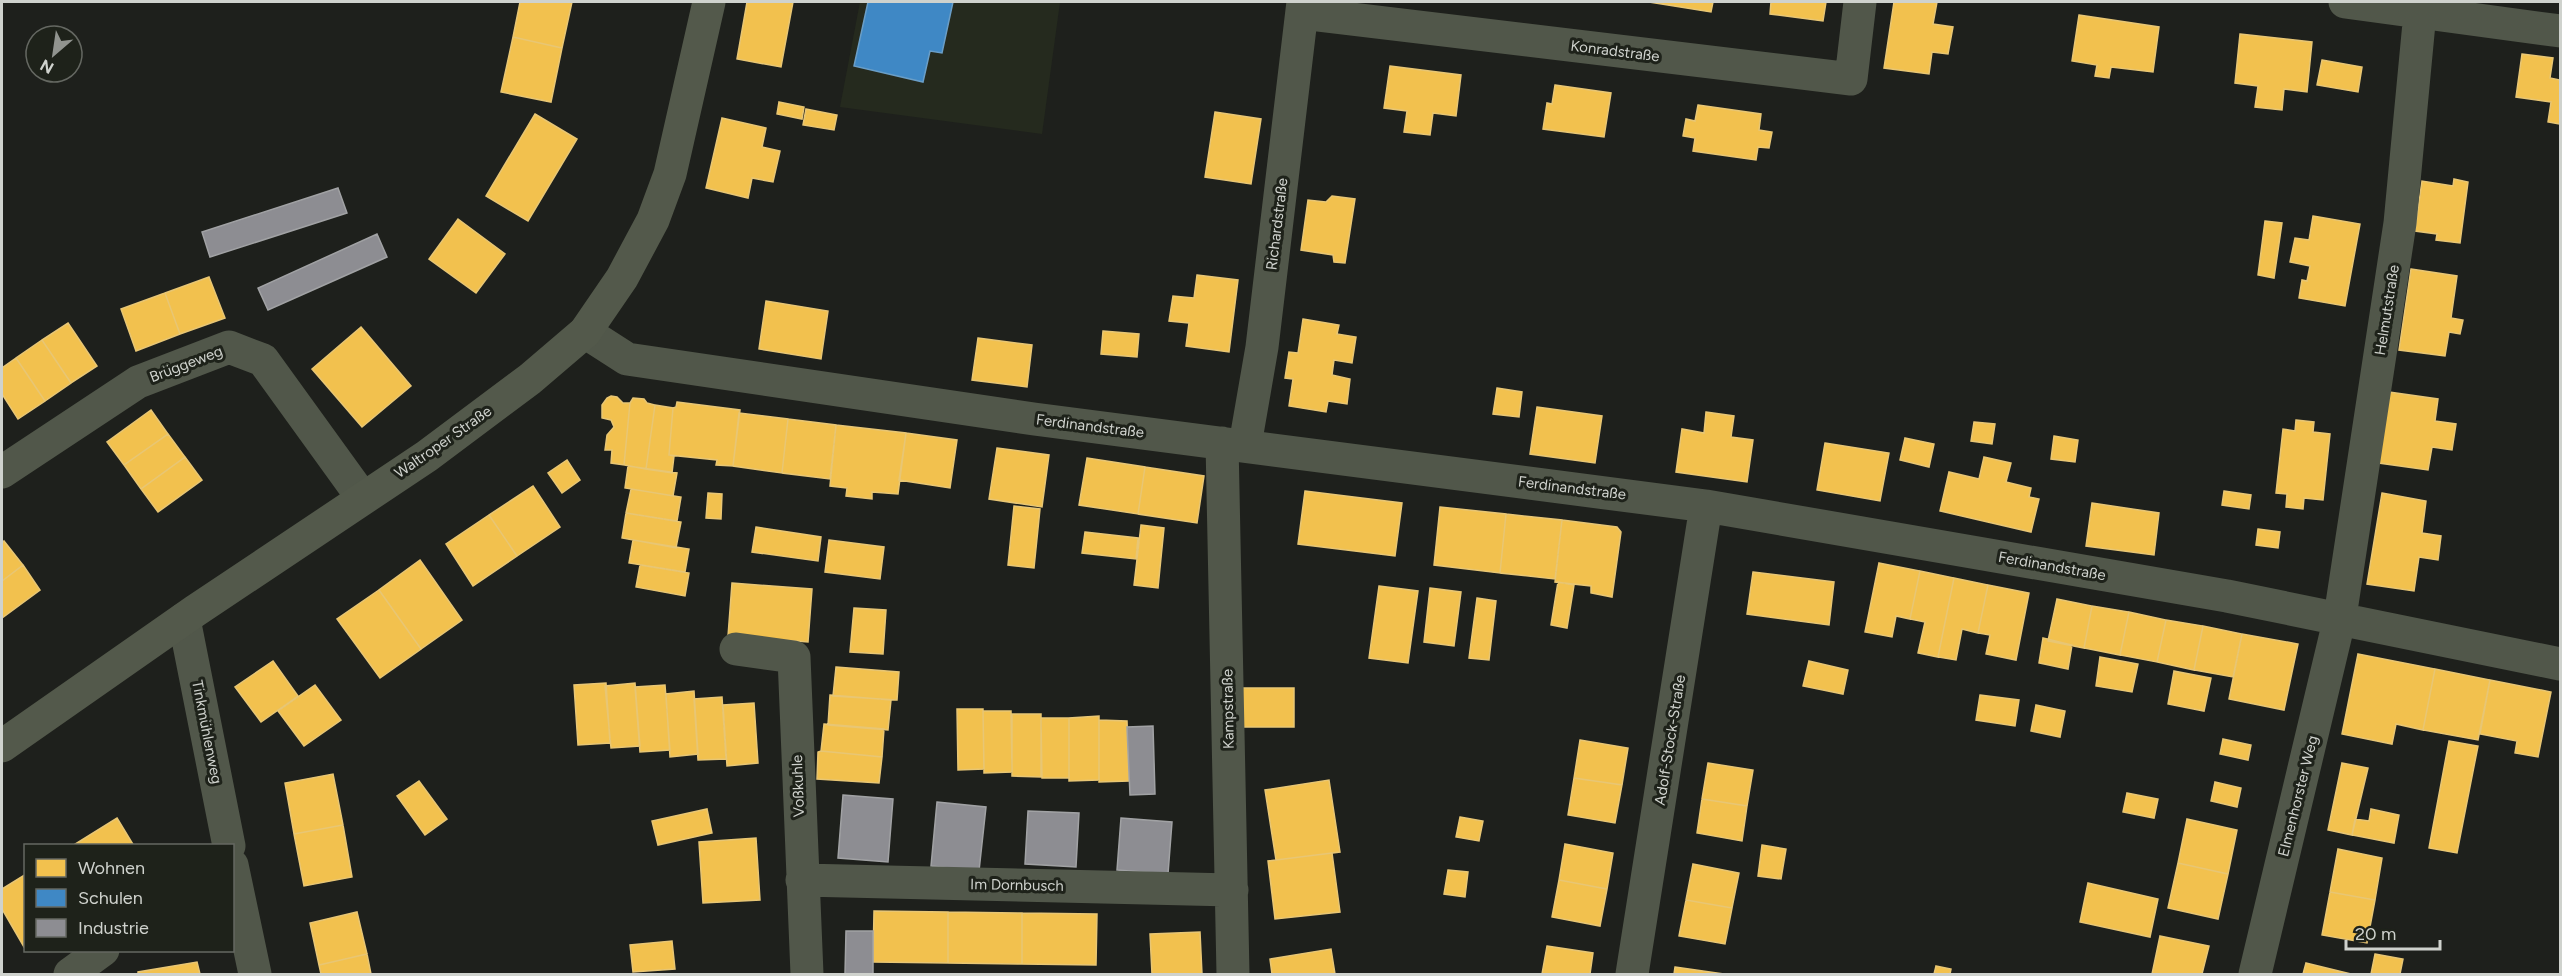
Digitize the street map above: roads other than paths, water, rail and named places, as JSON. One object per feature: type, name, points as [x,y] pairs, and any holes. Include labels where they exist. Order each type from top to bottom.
[{"type":"main road","name":"Waltroper Straße","points":[[2,746],[362,497],[436,449],[530,379],[585,332],[622,278],[653,220],[670,174],[709,2]]},
{"type":"street","name":"Konradstraße","points":[[1302,7],[1851,79],[1860,2]]},
{"type":"street","points":[[2344,2],[2421,7],[2560,31]]},
{"type":"street","name":"Richardstraße","points":[[1234,444],[1262,347],[1302,7]]},
{"type":"street","name":"Helmutstraße","points":[[2340,617],[2400,223],[2421,7]]},
{"type":"street","name":"Ferdinandstraße","points":[[585,332],[627,359],[834,391],[1706,506],[2340,617],[2560,664]]},
{"type":"street","name":"Brüggeweg","points":[[2,472],[138,382],[229,347],[262,360],[362,497]]},
{"type":"street","name":"Kampstraße","points":[[1233,975],[1234,444]]},
{"type":"street","name":"Adolf-Stock-Straße","points":[[1632,975],[1706,506]]},
{"type":"street","name":"Elmenhorster Weg","points":[[2255,975],[2340,617]]},
{"type":"street","name":"Tinkmühlenweg","points":[[184,619],[229,844]]},
{"type":"street","name":"Voßkuhle","points":[[736,649],[794,657],[807,975]]},
{"type":"street","points":[[234,875],[255,975]]},
{"type":"street","name":"Im Dornbusch","points":[[802,880],[1232,891]]},
{"type":"street","points":[[70,975],[102,952]]}]
